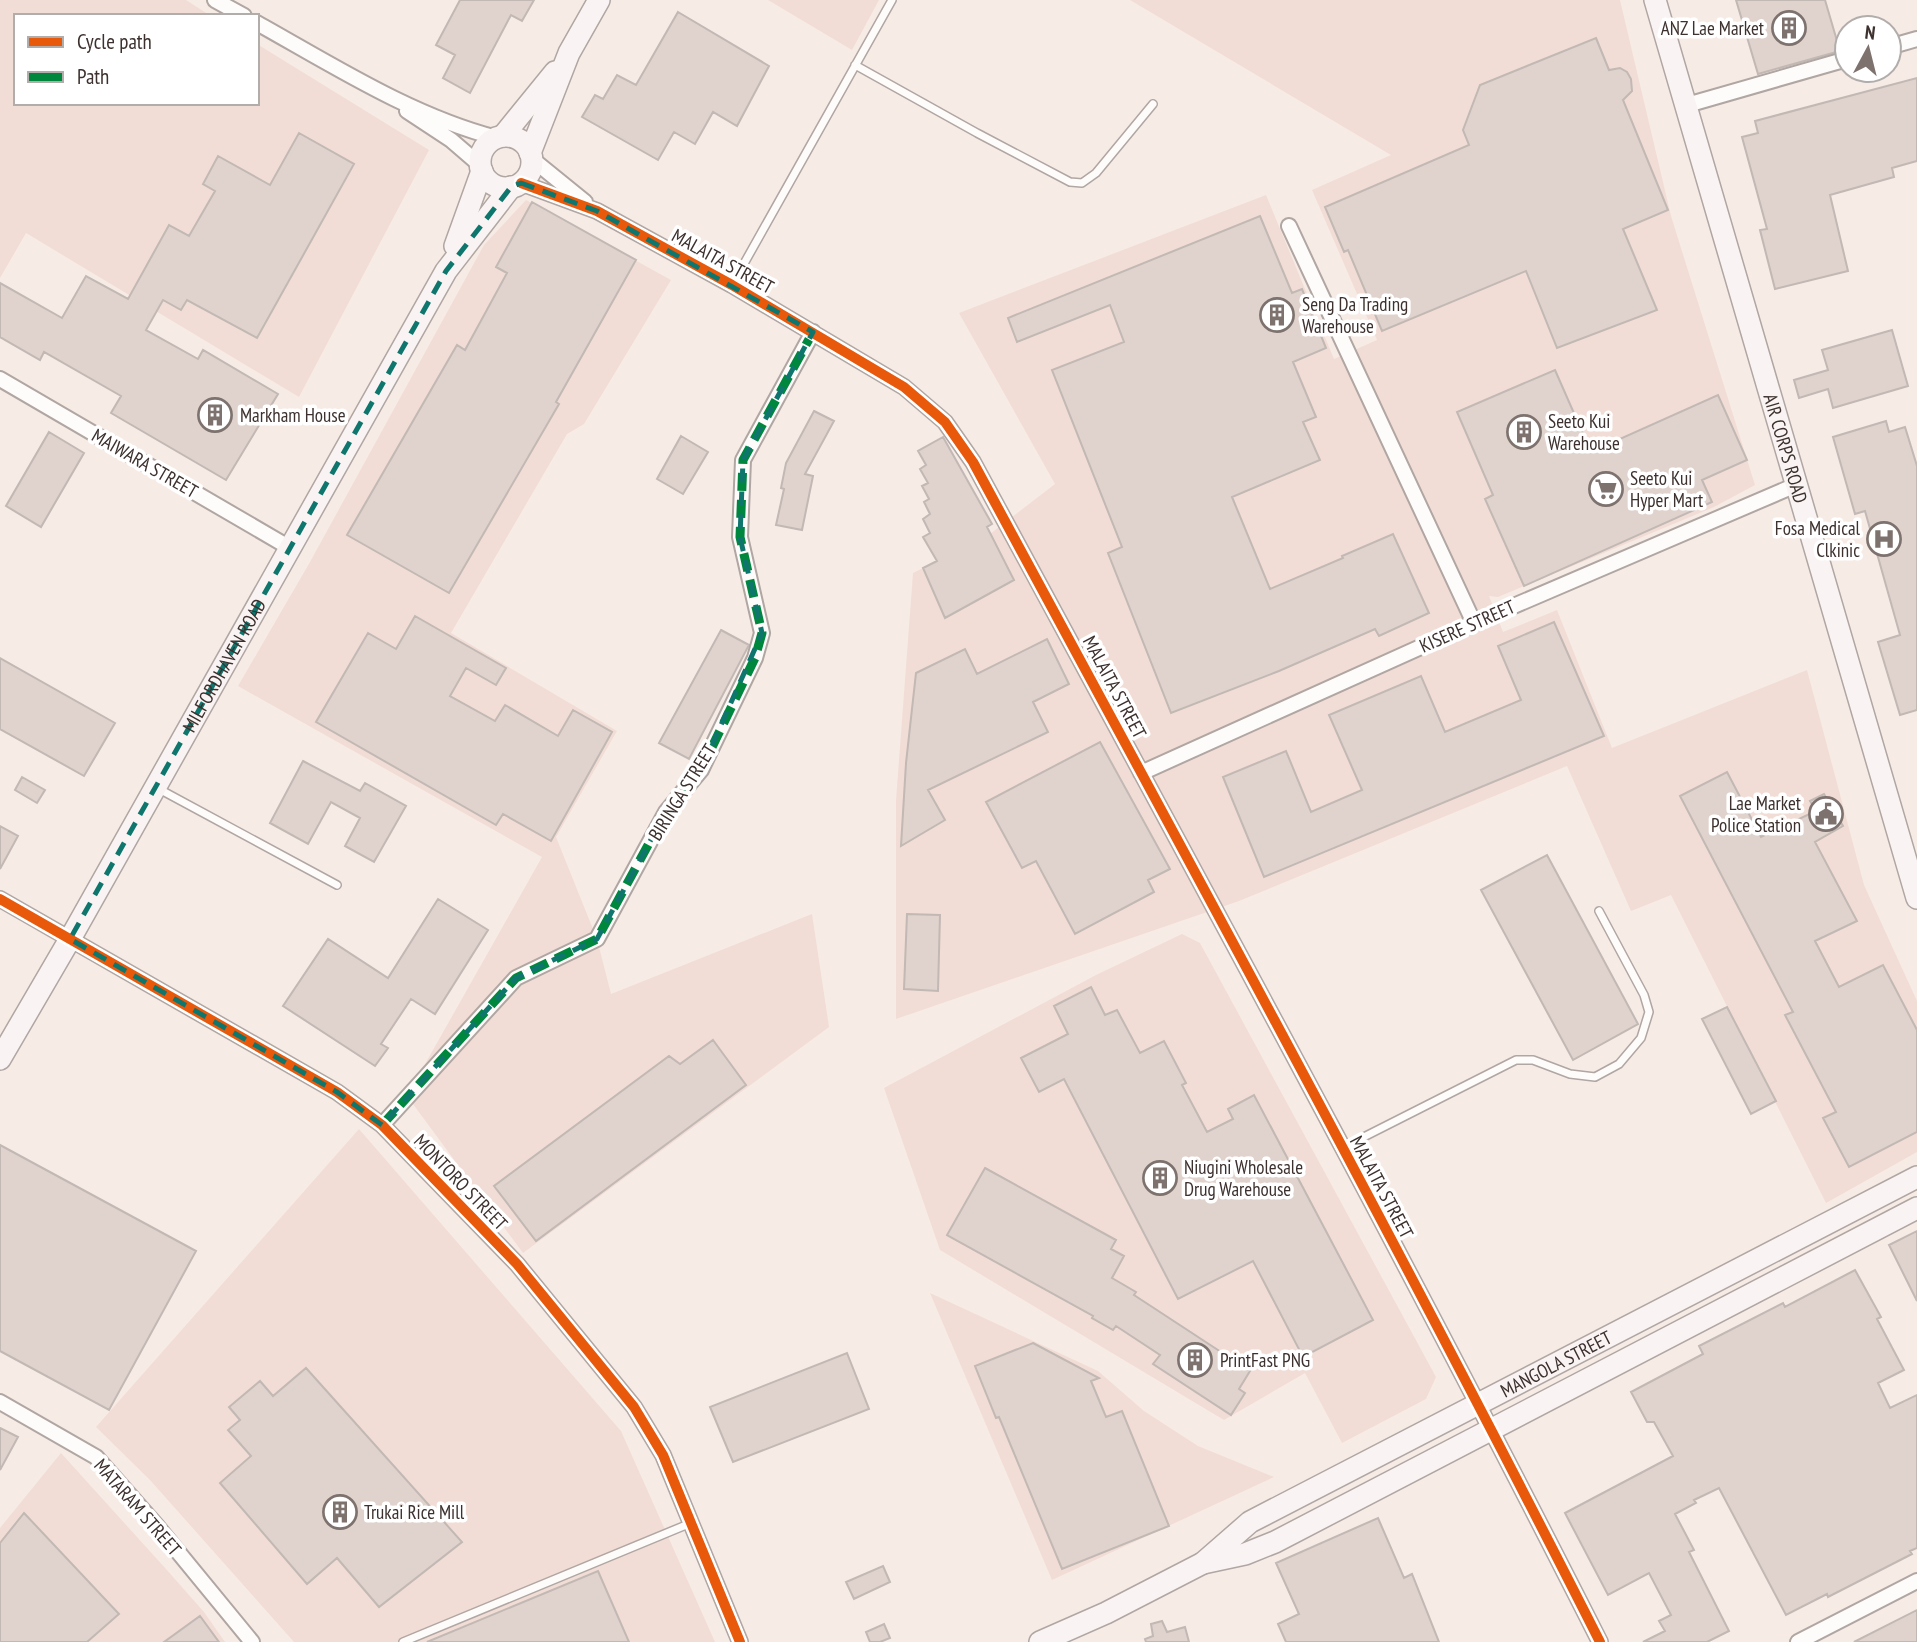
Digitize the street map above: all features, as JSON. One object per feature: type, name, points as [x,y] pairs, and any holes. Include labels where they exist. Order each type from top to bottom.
[{"type":"main road","points":[[569,54],[500,137],[482,151],[481,168],[490,182],[503,187],[516,185],[527,176],[531,156],[569,54],[600,0]]},
{"type":"main road","name":"AIR CORPS ROAD","points":[[1655,0],[1917,898]]},
{"type":"main road","points":[[500,137],[520,140],[531,156]]},
{"type":"main road","name":"MILFORDHAVEN ROAD","points":[[446,271],[481,168]]},
{"type":"main road","name":"MILFORDHAVEN ROAD","points":[[0,1059],[446,271],[516,185]]},
{"type":"main road","name":"MANGOLA STREET","points":[[1040,1642],[1106,1613],[1203,1563],[1250,1522],[1917,1177]]},
{"type":"main road","name":"MANGOLA STREET","points":[[1203,1563],[1245,1554],[1275,1542],[1917,1209]]},
{"type":"street","points":[[215,0],[240,14]]},
{"type":"street","points":[[259,24],[359,80],[458,128],[500,137]]},
{"type":"street","points":[[1687,105],[1833,63]]},
{"type":"street","points":[[359,80],[451,140],[481,168]]},
{"type":"street","name":"MALAITA STREET","points":[[531,156],[597,211]]},
{"type":"street","name":"MALAITA STREET","points":[[516,185],[597,211],[732,285],[904,387],[945,422],[973,462],[1492,1429]]},
{"type":"street","points":[[1289,226],[1474,623]]},
{"type":"street","name":"BIRINGA STREET","points":[[382,1125],[516,978],[597,939],[666,813],[701,770],[755,657],[762,633],[740,537],[743,460],[813,332]]},
{"type":"street","name":"MAIWARA STREET","points":[[0,379],[290,548]]},
{"type":"street","name":"KISERE STREET","points":[[1141,772],[1474,623],[1796,485]]},
{"type":"street","name":"MONTORO STREET","points":[[0,899],[337,1092],[382,1125],[517,1264],[634,1408],[663,1455],[740,1642]]},
{"type":"street","name":"MATARAM STREET","points":[[0,1402],[96,1457],[252,1642]]},
{"type":"street","points":[[1492,1429],[1600,1642]]},
{"type":"street","points":[[1798,1642],[1917,1581]]},
{"type":"lane","points":[[732,285],[892,0]]},
{"type":"lane","points":[[855,65],[1070,182],[1082,183],[1096,173],[1153,104]]},
{"type":"lane","points":[[155,788],[337,885]]},
{"type":"lane","points":[[1341,1148],[1516,1060],[1533,1060],[1570,1074],[1595,1077],[1619,1064],[1641,1038],[1649,1012],[1644,995],[1599,911]]},
{"type":"lane","points":[[403,1642],[692,1523]]},
{"type":"highlighted area","points":[[521,183],[597,211],[813,332],[743,460],[740,537],[762,633],[701,770],[666,812],[597,939],[516,978],[382,1125],[337,1092],[70,939],[446,271],[511,187]]},
{"type":"shaded area","points":[[0,0],[186,0],[208,14],[14,14],[14,105],[259,105],[259,45],[429,150],[299,397],[26,233],[0,278]]},
{"type":"shaded area","points":[[768,0],[879,0],[852,50]]},
{"type":"shaded area","points":[[1130,0],[1620,0],[1671,216],[1755,485],[1714,507],[1498,597],[1489,596],[1503,632],[1557,610],[1612,748],[1807,670],[1864,885],[1917,1001],[1917,1152],[1826,1203],[1671,895],[1631,911],[1567,766],[1239,901],[896,1019],[896,800],[913,573],[990,534],[1055,484],[959,313],[1266,195],[1334,359],[1377,340],[1312,190],[1391,155]]},
{"type":"shaded area","points":[[526,200],[671,280],[584,424],[567,434],[451,633],[617,731],[556,837],[597,939],[611,994],[812,914],[829,1027],[523,1253],[407,1096],[542,857],[238,686],[310,562],[484,245]]},
{"type":"shaded area","points":[[1182,934],[1200,943],[1436,1377],[1426,1399],[1342,1443],[1305,1373],[1224,1420],[940,1250],[884,1088],[1096,975]]},
{"type":"shaded area","points":[[359,1129],[621,1431],[715,1642],[294,1642],[150,1480],[96,1427]]},
{"type":"shaded area","points":[[930,1293],[1098,1371],[1144,1411],[1198,1446],[1274,1477],[1052,1580]]},
{"type":"shaded area","points":[[61,1453],[204,1612],[225,1642],[0,1642],[0,1528]]},
{"type":"building","points":[[460,0],[534,0],[522,21],[511,15],[470,93],[443,78],[455,55],[436,45]]},
{"type":"building","name":"ANZ Lae Market","points":[[1736,0],[1825,0],[1833,27],[1833,53],[1758,74]]},
{"type":"building","points":[[678,12],[769,66],[737,126],[713,112],[695,144],[674,132],[658,160],[582,117],[595,95],[603,99],[617,75],[636,85]]},
{"type":"building","points":[[1596,38],[1609,70],[1620,68],[1627,72],[1631,79],[1632,91],[1623,100],[1668,210],[1623,229],[1657,310],[1557,348],[1526,271],[1382,331],[1348,250],[1344,252],[1325,207],[1469,145],[1463,130],[1480,85]]},
{"type":"building","points":[[1917,78],[1917,161],[1892,168],[1894,177],[1830,195],[1848,271],[1775,289],[1760,230],[1767,229],[1742,137],[1758,133],[1755,121],[1903,84]]},
{"type":"building","points":[[299,133],[354,164],[257,338],[187,300],[181,310],[163,300],[146,330],[198,359],[203,350],[278,394],[226,480],[111,413],[121,396],[44,352],[40,360],[0,337],[0,283],[62,318],[86,276],[128,299],[169,225],[189,236],[215,191],[203,184],[218,156],[270,185]]},
{"type":"building","points":[[532,202],[636,260],[556,402],[559,404],[449,593],[347,535],[457,345],[465,350],[507,273],[496,267]]},
{"type":"building","points":[[1260,216],[1292,293],[1302,289],[1326,348],[1293,362],[1316,417],[1303,422],[1320,460],[1232,497],[1270,589],[1393,534],[1429,613],[1379,636],[1375,629],[1279,671],[1171,713],[1108,553],[1122,547],[1052,370],[1124,342],[1110,305],[1017,342],[1008,318]]},
{"type":"building","points":[[1892,330],[1908,386],[1833,408],[1828,389],[1799,398],[1794,380],[1828,370],[1822,350]]},
{"type":"building","name":"Seeto Kui Hyper Mart","points":[[1555,370],[1591,452],[1718,395],[1747,460],[1702,480],[1712,502],[1524,586],[1485,499],[1493,495],[1457,412]]},
{"type":"building","points":[[814,411],[834,421],[805,474],[813,476],[802,530],[776,525],[784,489],[781,488],[786,463]]},
{"type":"building","points":[[1886,421],[1889,432],[1905,427],[1917,466],[1917,710],[1900,715],[1878,642],[1900,635],[1865,511],[1855,514],[1833,437]]},
{"type":"building","points":[[49,432],[84,453],[41,527],[6,506]]},
{"type":"building","points":[[681,436],[708,452],[683,494],[657,479]]},
{"type":"building","points":[[943,437],[992,524],[987,527],[1014,580],[945,618],[923,568],[937,561],[923,537],[930,533],[923,519],[930,514],[924,502],[929,499],[922,486],[928,483],[920,469],[926,465],[918,451]]},
{"type":"building","points":[[415,616],[506,668],[496,685],[466,668],[450,696],[495,721],[505,705],[558,736],[573,710],[612,732],[551,841],[503,814],[496,825],[316,722],[368,633],[396,649]]},
{"type":"building","points":[[1554,622],[1604,736],[1264,877],[1223,777],[1286,751],[1311,812],[1362,790],[1329,715],[1421,676],[1445,732],[1521,700],[1498,646]]},
{"type":"building","points":[[721,630],[749,645],[689,759],[659,743]]},
{"type":"building","points":[[1047,639],[1069,684],[1033,702],[1048,732],[928,790],[945,820],[901,846],[906,763],[916,673],[965,649],[977,674]]},
{"type":"building","points":[[0,658],[115,723],[84,776],[0,729]]},
{"type":"building","points":[[1100,742],[1170,869],[1148,880],[1154,892],[1075,934],[1036,861],[1022,868],[986,802]]},
{"type":"building","points":[[303,761],[360,791],[365,783],[406,806],[374,862],[345,846],[360,818],[331,802],[308,844],[270,823]]},
{"type":"building","points":[[1727,772],[1761,837],[1816,811],[1810,801],[1824,794],[1843,826],[1815,842],[1857,921],[1815,941],[1839,987],[1883,965],[1917,1030],[1917,1132],[1849,1167],[1823,1118],[1836,1112],[1785,1015],[1793,1012],[1680,796]]},
{"type":"building","points":[[22,777],[45,790],[37,803],[15,790]]},
{"type":"building","points":[[0,826],[18,836],[0,869]]},
{"type":"building","points":[[1547,855],[1638,1024],[1573,1060],[1481,890]]},
{"type":"building","points":[[438,899],[488,930],[435,1014],[411,999],[381,1044],[388,1048],[375,1066],[283,1006],[328,939],[388,978]]},
{"type":"building","points":[[907,914],[940,915],[938,991],[904,989]]},
{"type":"building","points":[[1091,987],[1105,1015],[1117,1010],[1140,1053],[1164,1041],[1186,1083],[1182,1085],[1207,1132],[1233,1119],[1228,1109],[1254,1095],[1373,1320],[1303,1357],[1253,1261],[1178,1299],[1064,1079],[1039,1092],[1021,1058],[1068,1034],[1054,1006]]},
{"type":"building","points":[[1727,1007],[1776,1101],[1751,1114],[1702,1019]]},
{"type":"building","points":[[713,1040],[746,1085],[536,1241],[494,1186],[669,1056],[680,1064]]},
{"type":"building","points":[[0,1145],[196,1251],[109,1410],[0,1351]]},
{"type":"building","points":[[985,1168],[1116,1240],[1111,1249],[1124,1256],[1112,1278],[1250,1371],[1239,1389],[1245,1393],[1231,1415],[1153,1364],[1160,1355],[1116,1326],[1113,1330],[1092,1318],[1093,1316],[947,1235]]},
{"type":"building","points":[[1917,1231],[1917,1301],[1889,1245]]},
{"type":"building","points":[[1855,1270],[1881,1317],[1877,1319],[1904,1370],[1878,1383],[1890,1408],[1917,1395],[1917,1548],[1910,1551],[1912,1554],[1828,1597],[1827,1594],[1786,1615],[1719,1488],[1694,1500],[1696,1503],[1675,1514],[1694,1550],[1689,1552],[1729,1631],[1707,1642],[1643,1642],[1665,1631],[1659,1621],[1671,1615],[1649,1573],[1608,1595],[1565,1513],[1673,1456],[1654,1422],[1647,1422],[1631,1392],[1703,1354],[1699,1346],[1783,1303],[1785,1307]]},
{"type":"building","points":[[1033,1343],[1099,1378],[1091,1381],[1106,1417],[1122,1411],[1169,1526],[1062,1569],[975,1366]]},
{"type":"building","points":[[847,1353],[869,1409],[733,1462],[710,1407]]},
{"type":"building","name":"Trukai Rice Mill","points":[[306,1368],[462,1542],[379,1607],[337,1558],[307,1584],[220,1483],[251,1456],[228,1430],[240,1420],[229,1407],[260,1381],[273,1396]]},
{"type":"building","points":[[0,1428],[18,1437],[0,1470]]},
{"type":"building","points":[[24,1513],[119,1614],[87,1642],[0,1642],[0,1543]]},
{"type":"building","points":[[1378,1518],[1404,1578],[1412,1574],[1439,1642],[1286,1642],[1278,1624],[1299,1614],[1276,1563]]},
{"type":"building","points":[[883,1566],[890,1582],[854,1599],[846,1582]]},
{"type":"building","points":[[598,1571],[629,1642],[427,1642]]},
{"type":"building","points":[[1917,1610],[1917,1642],[1854,1642]]},
{"type":"building","points":[[200,1616],[219,1642],[164,1642]]},
{"type":"building","points":[[1162,1621],[1167,1632],[1185,1627],[1189,1642],[1146,1642],[1145,1639],[1153,1636],[1151,1624]]},
{"type":"building","points":[[884,1624],[890,1638],[870,1642],[866,1632]]},
{"type":"marked path","points":[[382,1125],[516,978],[597,939],[666,812],[701,770],[755,658],[762,633],[740,537],[743,460],[813,332]]},
{"type":"cycle path","points":[[521,183],[597,211],[732,285],[904,387],[945,422],[973,462],[1291,1050],[1600,1642]]},
{"type":"cycle path","points":[[0,899],[337,1092],[382,1125],[517,1264],[634,1407],[663,1455],[740,1642]]},
{"type":"place","name":"ANZ Lae Market","points":[[1789,28]]},
{"type":"place","name":"Seng Da Trading Warehouse","points":[[1277,315]]},
{"type":"place","name":"Markham House","points":[[215,415]]},
{"type":"place","name":"Seeto Kui Warehouse","points":[[1524,432]]},
{"type":"place","name":"Seeto Kui Hyper Mart","points":[[1606,489]]},
{"type":"place","name":"Fosa Medical Clkinic","points":[[1884,539]]},
{"type":"place","name":"Lae Market Police Station","points":[[1826,814]]},
{"type":"place","name":"Niugini Wholesale Drug Warehouse","points":[[1160,1178]]},
{"type":"place","name":"PrintFast PNG","points":[[1195,1360]]},
{"type":"place","name":"Trukai Rice Mill","points":[[340,1512]]}]
